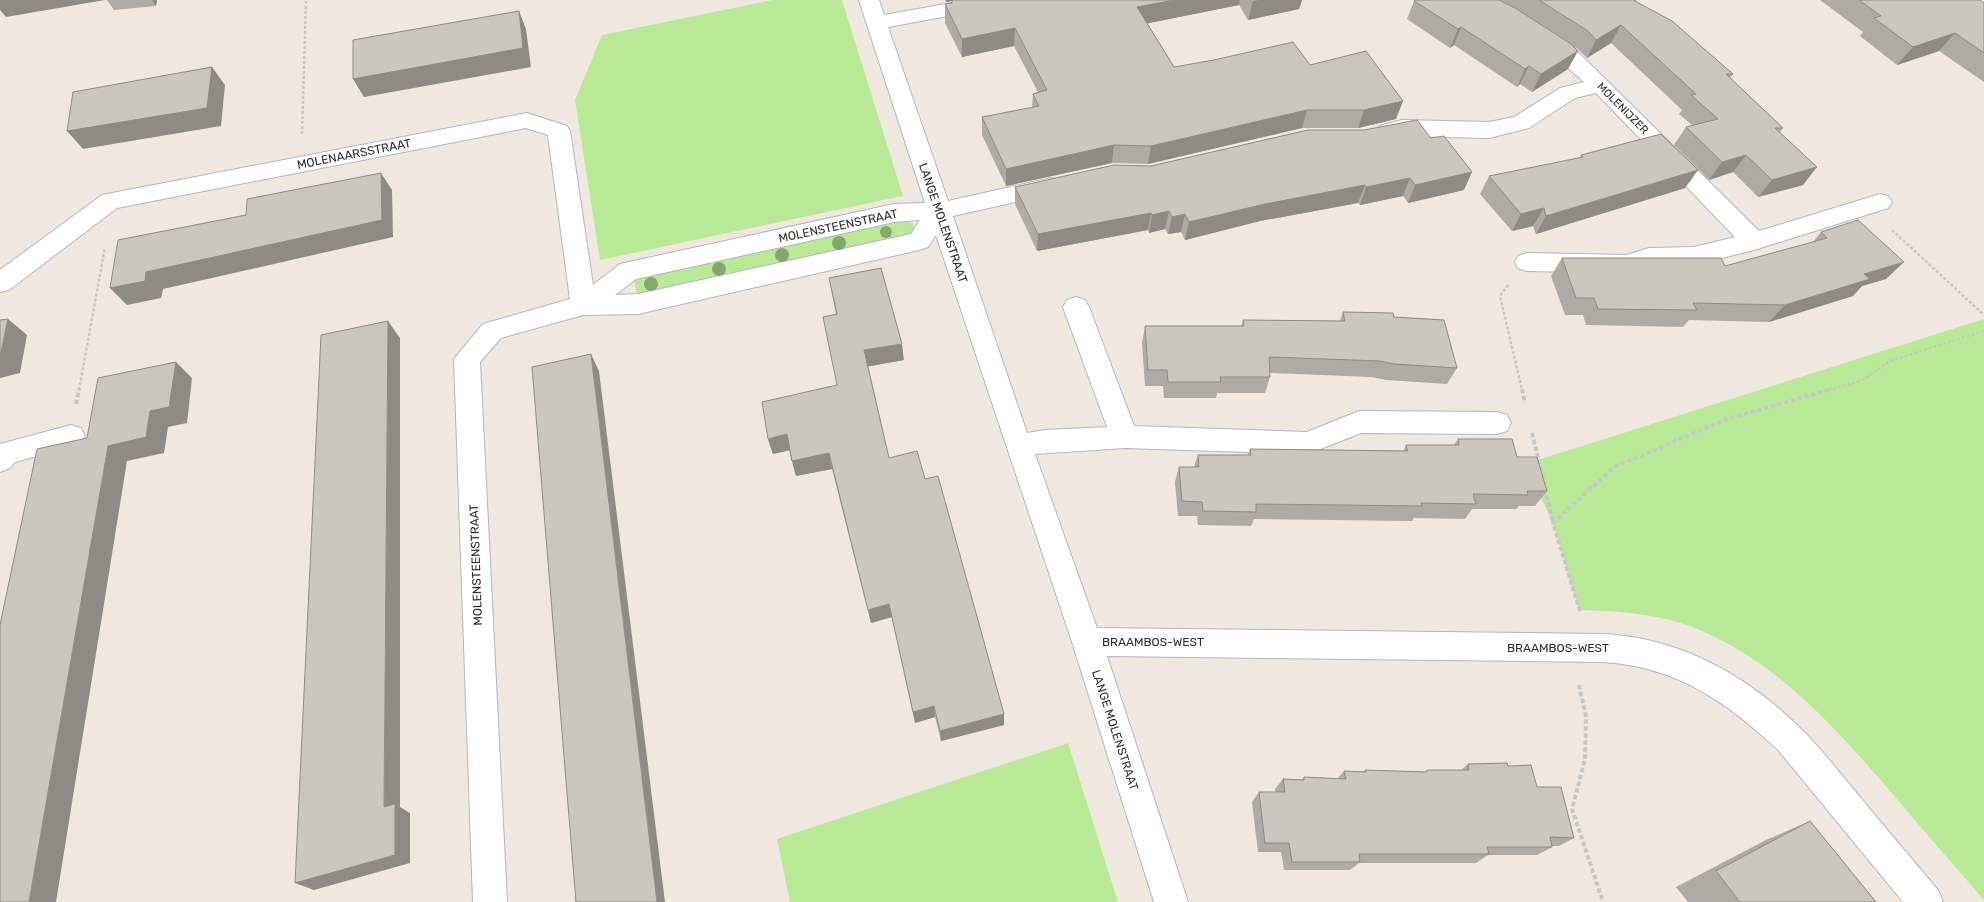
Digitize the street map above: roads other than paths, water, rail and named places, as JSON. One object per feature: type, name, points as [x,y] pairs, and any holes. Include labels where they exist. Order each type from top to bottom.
[{"type":"street","name":"LANGE MOLENSTRAAT","points":[[869,0],[1018,446],[1087,642],[1171,902]]},
{"type":"street","points":[[877,23],[996,1],[1037,0]]},
{"type":"street","name":"MOLENIJZER","points":[[1522,24],[1570,56],[1600,84],[1754,241]]},
{"type":"street","points":[[1367,136],[1402,128],[1489,130],[1521,123],[1568,93],[1600,84]]},
{"type":"street","name":"MOLENAARSSTRAAT","points":[[0,283],[110,201],[527,120],[559,131],[583,305]]},
{"type":"street","points":[[939,211],[1074,181]]},
{"type":"street","points":[[1527,262],[1626,264],[1649,257],[1694,256],[1754,241],[1873,204]]},
{"type":"street","name":"MOLENSTEENSTRAAT","points":[[583,305],[630,271],[894,213],[939,211]]},
{"type":"street","name":"MOLENSTEENSTRAAT","points":[[490,902],[467,359],[492,331],[583,305],[638,304],[920,241],[939,211]]},
{"type":"street","points":[[1076,307],[1125,437]]},
{"type":"street","points":[[1018,446],[1045,442],[1125,437],[1308,443],[1359,422],[1497,424]]},
{"type":"street","points":[[0,460],[6,453],[71,436]]},
{"type":"street","name":"BRAAMBOS-WEST","points":[[1087,642],[1174,641],[1374,647],[1617,648],[1668,660],[1718,683],[1747,702],[1790,740],[1926,902]]}]
